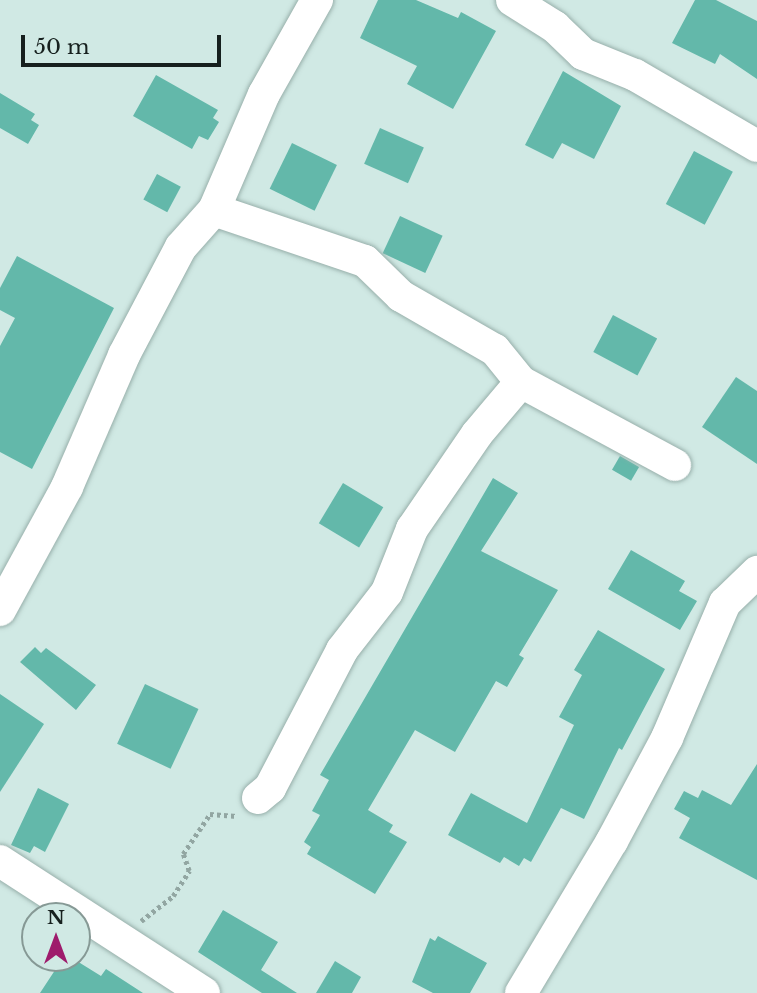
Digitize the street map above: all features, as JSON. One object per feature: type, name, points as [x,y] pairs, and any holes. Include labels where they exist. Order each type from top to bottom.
[{"type":"street","points":[[0,610],[67,486],[124,355],[181,247],[214,210],[264,94],[317,0]]},
{"type":"street","points":[[512,0],[555,27],[583,54],[635,75],[757,146]]},
{"type":"street","points":[[214,210],[365,261],[401,296],[495,350],[521,382],[674,465]]},
{"type":"street","points":[[258,798],[270,788],[342,650],[387,592],[412,529],[477,434],[521,382]]},
{"type":"street","points":[[521,993],[661,750],[725,603],[757,572]]},
{"type":"street","points":[[0,861],[204,993]]},
{"type":"path","points":[[116,935],[173,896],[189,872],[183,854],[211,814],[239,816],[258,798]]},
{"type":"building","points":[[378,0],[416,0],[458,18],[461,12],[496,31],[453,109],[407,84],[417,66],[360,38]]},
{"type":"building","points":[[695,0],[716,0],[757,21],[757,79],[720,54],[715,64],[672,43]]},
{"type":"building","points":[[563,71],[621,106],[594,159],[562,143],[553,159],[525,145]]},
{"type":"building","points":[[156,75],[218,110],[213,118],[219,122],[208,140],[199,136],[192,149],[133,116]]},
{"type":"building","points":[[0,93],[35,114],[31,120],[39,125],[28,144],[0,128]]},
{"type":"building","points":[[380,128],[424,148],[408,183],[364,164]]},
{"type":"building","points":[[292,143],[337,165],[315,211],[270,189]]},
{"type":"building","points":[[694,151],[733,172],[705,225],[666,204]]},
{"type":"building","points":[[157,174],[181,187],[167,212],[143,200]]},
{"type":"building","points":[[400,216],[443,236],[425,273],[383,253]]},
{"type":"building","points":[[17,256],[114,308],[32,469],[0,452],[0,346],[15,318],[0,310],[0,288]]},
{"type":"building","points":[[613,315],[657,338],[637,376],[593,352]]},
{"type":"building","points":[[736,377],[757,391],[757,464],[702,427]]},
{"type":"building","points":[[620,456],[639,467],[631,481],[612,470]]},
{"type":"building","points":[[493,478],[518,493],[481,551],[558,590],[519,655],[524,658],[507,687],[496,681],[455,752],[415,730],[368,810],[393,825],[389,832],[407,842],[375,894],[307,854],[311,847],[304,842],[320,815],[312,811],[329,780],[320,775]]},
{"type":"building","points":[[343,483],[383,507],[359,547],[319,523]]},
{"type":"building","points":[[631,550],[685,581],[679,591],[697,601],[680,630],[608,589]]},
{"type":"building","points":[[598,630],[665,669],[622,750],[619,748],[584,819],[561,808],[531,862],[524,858],[519,866],[504,857],[500,863],[448,835],[471,793],[527,823],[574,725],[559,717],[582,675],[574,670]]},
{"type":"building","points":[[35,647],[41,653],[46,648],[96,685],[76,710],[20,662]]},
{"type":"building","points":[[145,684],[198,709],[171,769],[117,744]]},
{"type":"building","points":[[0,694],[44,724],[0,792]]},
{"type":"building","points":[[757,764],[757,880],[679,838],[690,818],[674,809],[684,791],[698,798],[702,790],[731,805]]},
{"type":"building","points":[[38,788],[69,804],[45,852],[34,846],[30,853],[11,845]]},
{"type":"building","points":[[223,910],[278,942],[261,970],[297,993],[262,993],[198,952]]},
{"type":"building","points":[[438,936],[487,963],[470,993],[433,993],[412,982],[430,938],[435,941]]},
{"type":"building","points":[[335,961],[361,977],[352,993],[316,993]]},
{"type":"building","points":[[106,969],[143,993],[40,993],[54,972],[91,972],[91,970],[101,976]]}]
